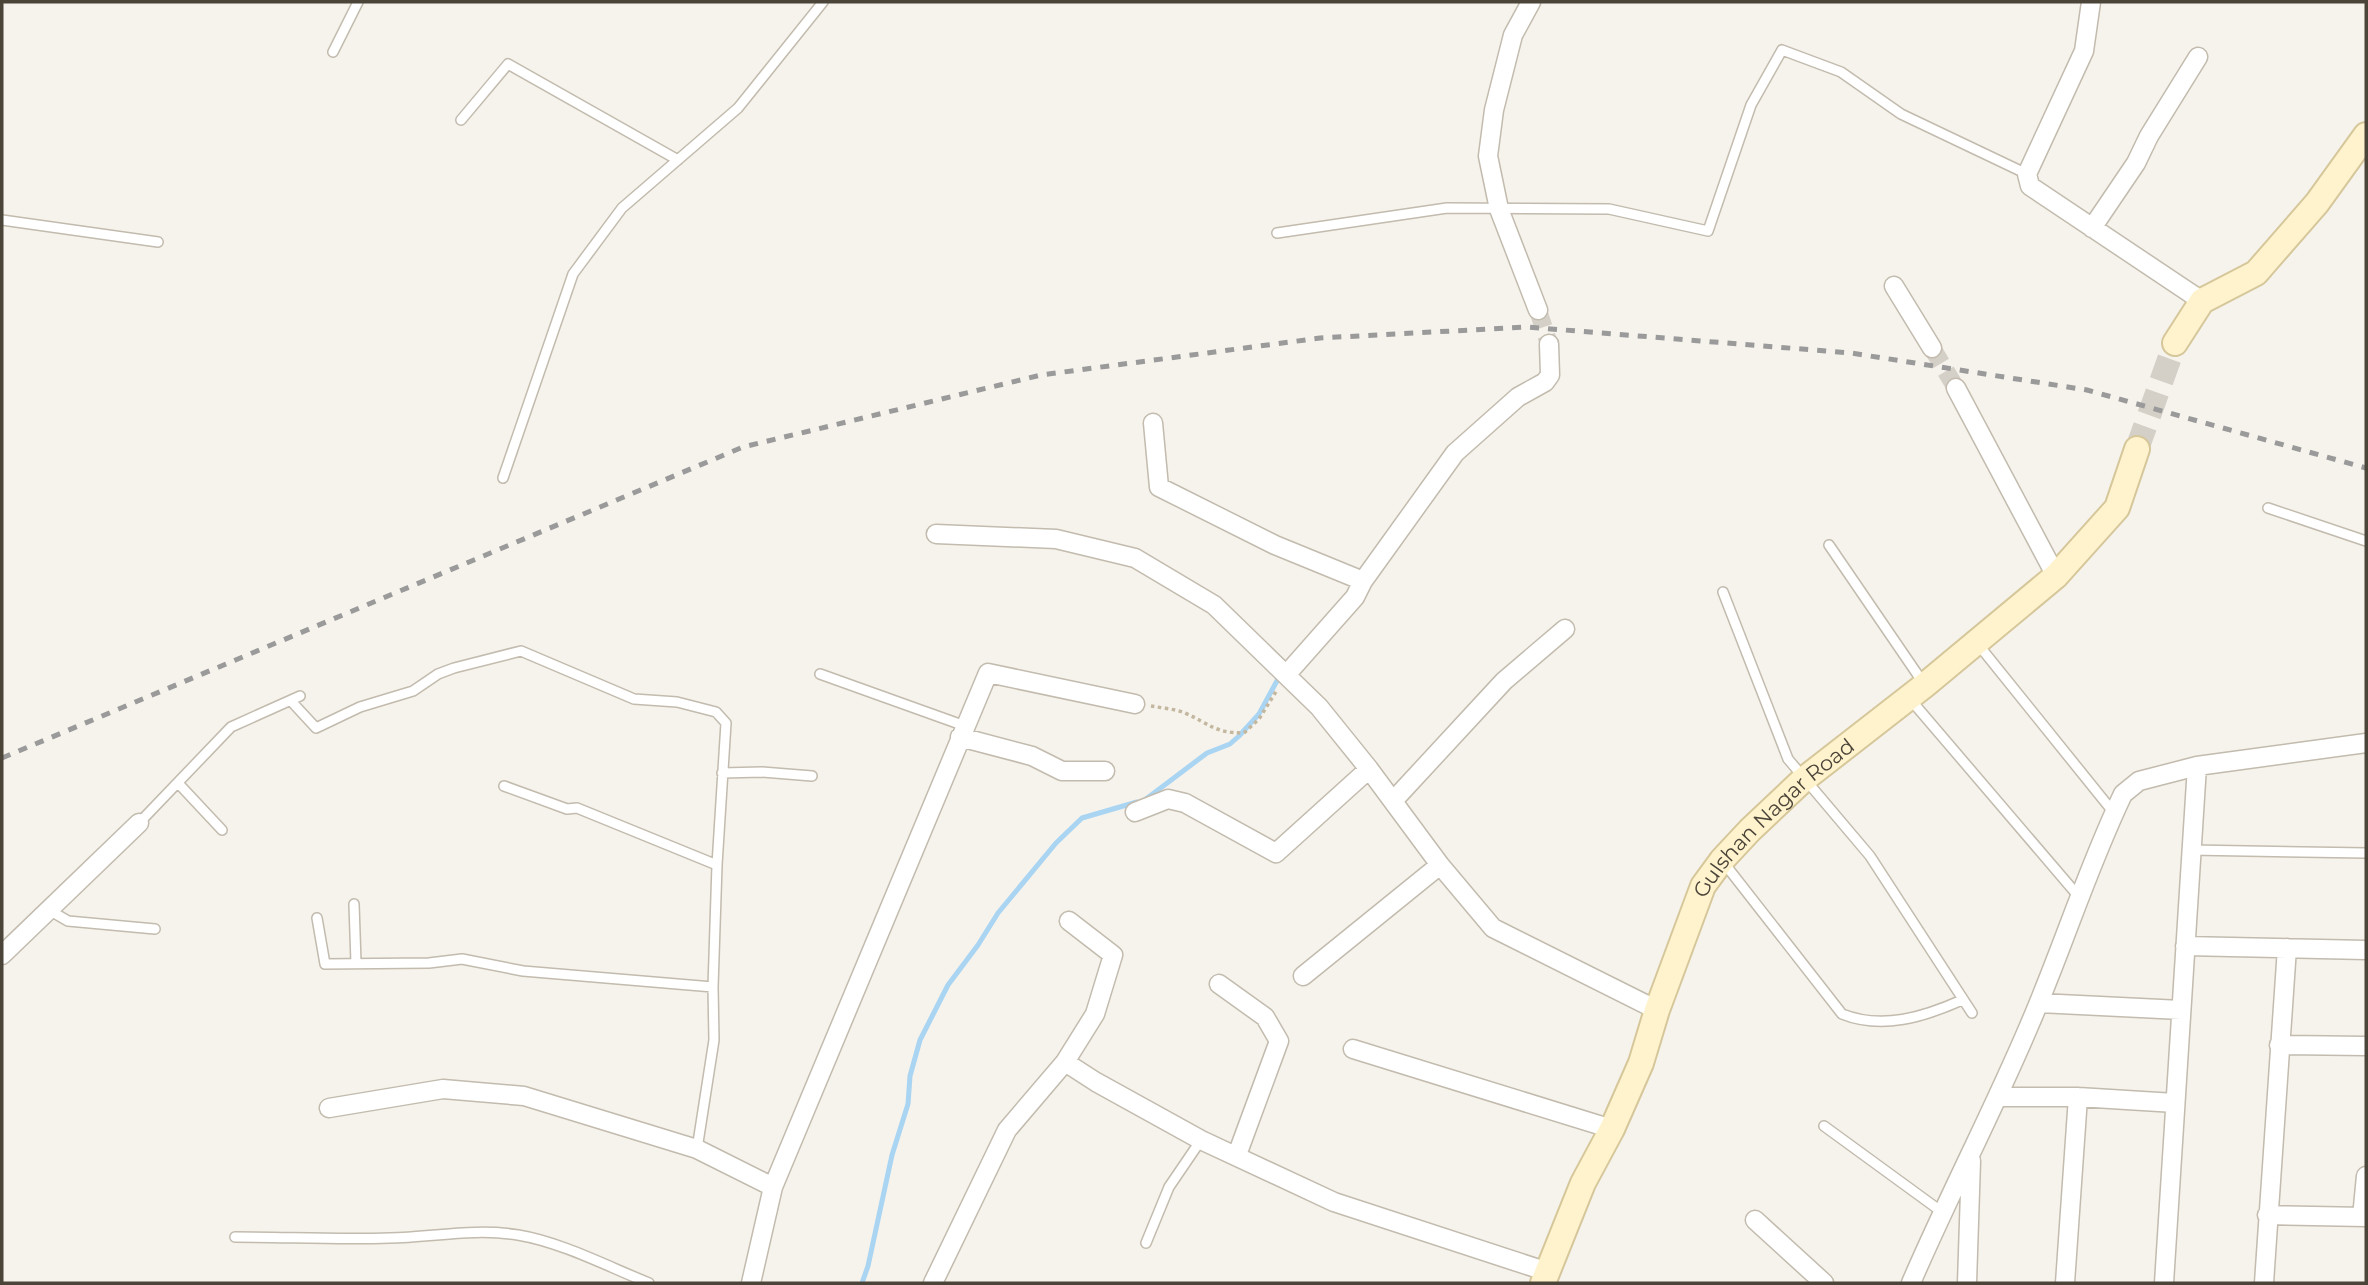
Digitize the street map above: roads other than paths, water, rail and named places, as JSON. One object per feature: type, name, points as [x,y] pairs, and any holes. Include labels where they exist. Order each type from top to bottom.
[{"type":"street","points":[[1531,2],[1513,35],[1494,110],[1488,156],[1499,208],[1538,310]]},
{"type":"street","points":[[2091,2],[2084,51],[2027,174],[2030,186],[2202,301]]},
{"type":"street","points":[[2092,228],[2136,163],[2149,136],[2198,57]]},
{"type":"street","points":[[2175,343],[2202,301],[2256,273],[2317,203],[2366,135]]},
{"type":"street","points":[[1894,286],[1932,348]]},
{"type":"street","points":[[1286,676],[1355,597],[1363,581],[1455,453],[1518,397],[1545,382],[1550,375],[1549,344]]},
{"type":"street","points":[[1956,388],[2056,576]]},
{"type":"street","points":[[1153,424],[1159,487],[1275,545],[1363,581]]},
{"type":"street","name":"Gulshan Nagar Road","points":[[1546,1278],[1583,1183],[1612,1129],[1641,1063],[1657,1010],[1703,886],[1722,860],[1803,780],[1917,691],[2056,576],[2117,508],[2137,449]]},
{"type":"street","points":[[936,534],[1056,539],[1135,558],[1214,605],[1319,707],[1440,865],[1493,928],[1657,1010]]},
{"type":"street","points":[[1393,801],[1504,681],[1565,629]]},
{"type":"street","points":[[751,1283],[773,1186],[988,673],[1135,704]]},
{"type":"street","points":[[962,732],[1032,756],[1062,771],[1105,771]]},
{"type":"street","points":[[1910,1283],[1942,1212],[1972,1155],[2039,1003],[2123,794],[2139,781],[2197,766],[2363,745]]},
{"type":"street","points":[[2164,1283],[2197,766]]},
{"type":"street","points":[[1135,812],[1168,799],[1185,803],[1276,853],[1369,769]]},
{"type":"street","points":[[2,955],[139,823]]},
{"type":"street","points":[[1303,976],[1440,865]]},
{"type":"street","points":[[933,1283],[1007,1130],[1065,1062],[1096,1014],[1113,955],[1069,921]]},
{"type":"street","points":[[2185,946],[2366,950]]},
{"type":"street","points":[[2264,1283],[2287,948]]},
{"type":"street","points":[[1219,984],[1265,1017],[1279,1041],[1237,1155]]},
{"type":"street","points":[[2039,1003],[2181,1010]]},
{"type":"street","points":[[2279,1045],[2366,1046]]},
{"type":"street","points":[[1353,1049],[1612,1129]]},
{"type":"street","points":[[1065,1062],[1201,1140],[1334,1202],[1546,1278]]},
{"type":"street","points":[[329,1108],[443,1089],[524,1096],[697,1149],[773,1186]]},
{"type":"street","points":[[1998,1097],[2078,1097],[2175,1103]]},
{"type":"street","points":[[2064,1283],[2078,1097]]},
{"type":"street","points":[[1967,1283],[1972,1155]]},
{"type":"street","points":[[2267,1215],[2364,1217],[2366,1176]]},
{"type":"street","points":[[1755,1220],[1824,1283]]},
{"type":"lane","points":[[333,52],[358,2]]},
{"type":"lane","points":[[503,478],[573,274],[622,208],[738,108],[822,2]]},
{"type":"lane","points":[[1277,233],[1447,208],[1609,209],[1708,231],[1751,105],[1782,50],[1841,72],[1902,114],[2027,174]]},
{"type":"lane","points":[[461,120],[508,64],[678,160]]},
{"type":"lane","points":[[2,219],[158,242]]},
{"type":"lane","points":[[2268,508],[2366,541]]},
{"type":"lane","points":[[1829,545],[1917,691],[2080,898]]},
{"type":"lane","points":[[1723,592],[1788,759],[1803,780],[1870,856],[1972,1013]]},
{"type":"lane","points":[[1976,642],[2114,813]]},
{"type":"lane","points":[[139,823],[231,727],[295,699],[316,728],[360,708],[413,691],[438,674],[521,651],[634,699],[677,702],[716,712],[726,723],[717,865],[714,1040],[697,1149]]},
{"type":"lane","points":[[821,674],[962,732]]},
{"type":"lane","points":[[722,773],[762,772],[811,776]]},
{"type":"lane","points":[[178,783],[222,830]]},
{"type":"lane","points":[[504,786],[567,809],[577,808],[717,865]]},
{"type":"lane","points":[[2192,850],[2366,853]]},
{"type":"lane","points":[[1722,860],[1842,1014],[1861,1021],[1892,1021],[1934,1012],[1962,1000]]},
{"type":"lane","points":[[354,904],[356,963]]},
{"type":"lane","points":[[49,910],[68,921],[155,929]]},
{"type":"lane","points":[[317,918],[325,964],[462,959],[523,971],[713,987]]},
{"type":"lane","points":[[1824,1126],[1942,1212]]},
{"type":"lane","points":[[1146,1243],[1169,1187],[1201,1140]]},
{"type":"lane","points":[[235,1237],[409,1238],[459,1232],[519,1235],[581,1254],[649,1283]]},
{"type":"waterway","points":[[1146,799],[1207,753],[1230,744],[1239,736],[1259,714],[1279,677]]},
{"type":"waterway","points":[[862,1283],[892,1155],[908,1104],[910,1076],[920,1040],[948,985],[998,913],[1056,843],[1082,818],[1137,802]]},
{"type":"tunnel","points":[[1538,310],[1549,344]]},
{"type":"tunnel","points":[[2137,449],[2175,343]]},
{"type":"tunnel","points":[[1932,348],[1956,388]]},
{"type":"railway","points":[[2,758],[743,447],[1041,375],[1320,338],[1527,327],[1851,353],[2087,390],[2366,468]]}]
